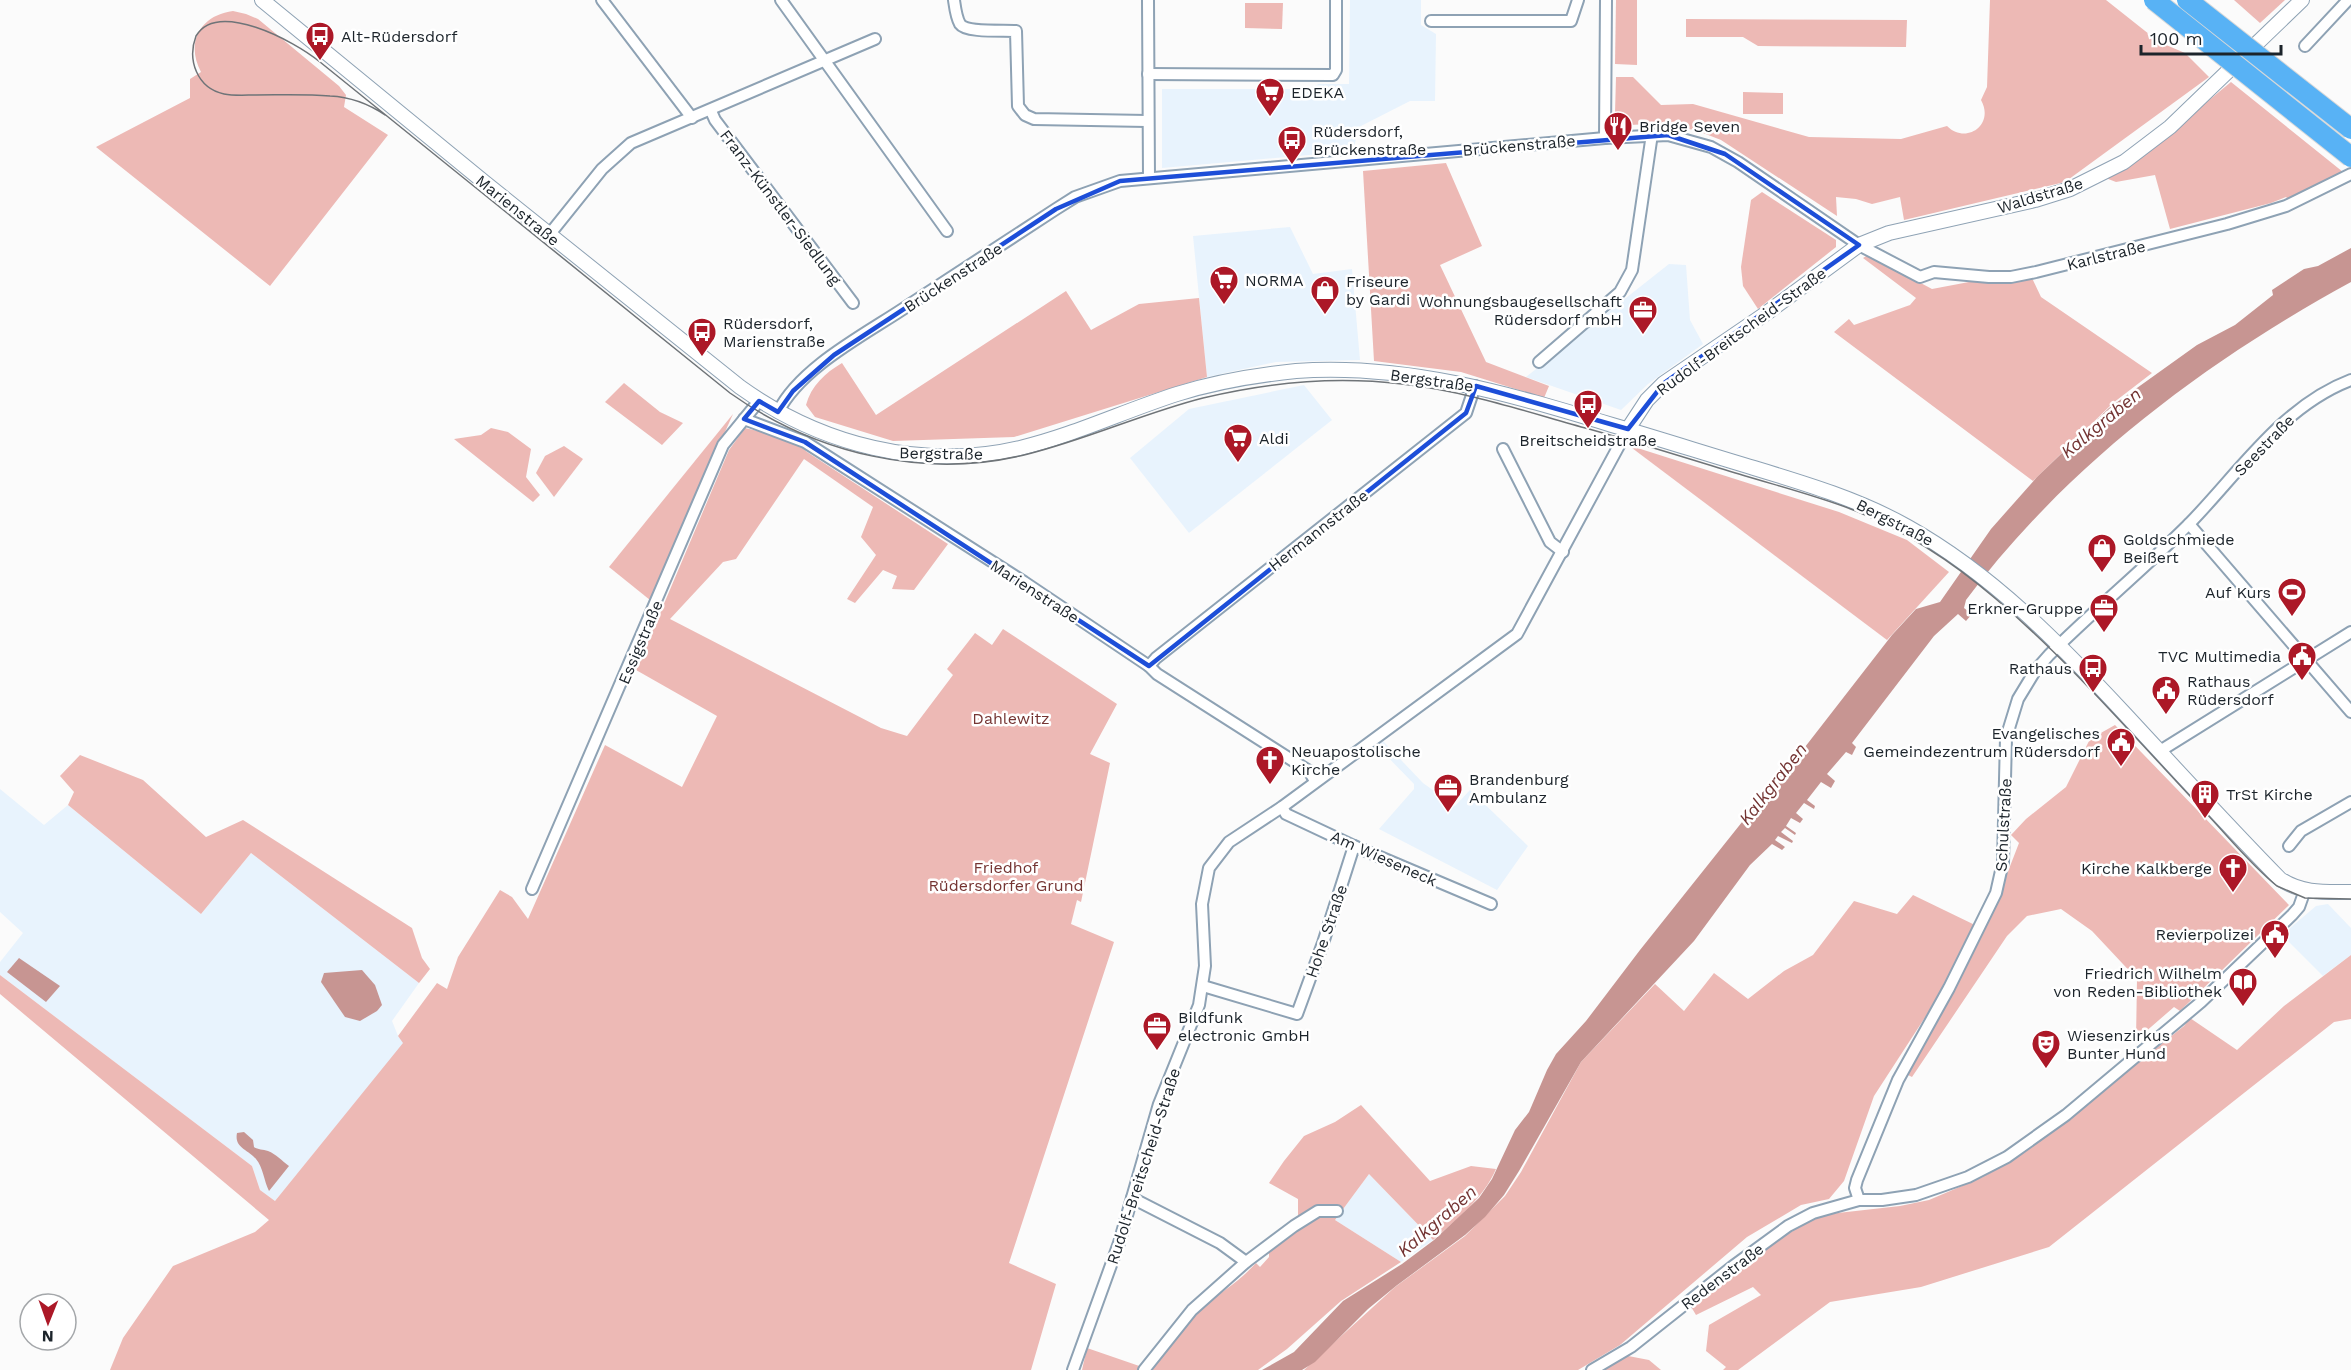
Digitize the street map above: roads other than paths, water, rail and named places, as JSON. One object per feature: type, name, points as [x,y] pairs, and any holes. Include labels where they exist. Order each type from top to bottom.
[{"type":"highway","points":[[2154,0],[2351,157]]},
{"type":"highway","points":[[2187,0],[2351,129]]},
{"type":"street","name":"Marienstraße","points":[[262,0],[549,235],[759,401],[778,412]]},
{"type":"street","points":[[602,0],[692,118]]},
{"type":"street","points":[[781,0],[947,231]]},
{"type":"street","points":[[954,0],[960,24],[964,27],[973,30],[1016,31],[1018,106],[1025,115],[1034,119],[1147,121]]},
{"type":"street","points":[[1148,0],[1149,178]]},
{"type":"street","points":[[1148,74],[1333,75],[1336,70],[1336,0]]},
{"type":"street","points":[[1431,21],[1571,21],[1578,0]]},
{"type":"street","points":[[1605,138],[1606,0]]},
{"type":"street","name":"Waldstraße","points":[[1859,245],[1889,233],[2035,200],[2070,189],[2124,162],[2170,128],[2302,0]]},
{"type":"street","points":[[2306,46],[2348,0]]},
{"type":"street","name":"Franz-Künstler-Siedlung","points":[[549,235],[602,169],[631,143],[711,111],[875,39]]},
{"type":"street","name":"Franz-Künstler-Siedlung","points":[[711,111],[715,120],[853,303]]},
{"type":"street","points":[[1539,362],[1620,292],[1632,270],[1652,134]]},
{"type":"street","name":"Brückenstraße","points":[[778,412],[784,400],[834,355],[1075,197],[1106,185],[1149,178],[1652,134],[1668,135],[1697,142],[1725,154],[1859,245]]},
{"type":"street","name":"Karlstraße","points":[[1859,245],[1920,277],[1934,272],[1989,277],[2019,276],[2227,224],[2286,206],[2351,174]]},
{"type":"street","name":"Rudolf-Breitscheid-Straße","points":[[1072,1370],[1104,1288],[1159,1104],[1199,1005],[1203,986],[1202,904],[1209,868],[1230,842],[1282,807],[1517,634],[1563,552],[1622,438],[1642,407],[1658,388],[1859,245]]},
{"type":"street","name":"Bergstraße","points":[[778,412],[819,432],[864,447],[914,455],[984,455],[1071,433],[1179,393],[1228,381],[1278,374],[1343,370],[1403,375],[1475,386],[1628,429],[1821,489],[1876,510],[1921,534],[1988,580],[2078,663],[2280,879],[2304,890]]},
{"type":"street","name":"Seestraße","points":[[2189,524],[2287,419],[2311,400],[2351,380]]},
{"type":"street","name":"Hermannstraße","points":[[1149,666],[1156,658],[1466,413],[1475,386]]},
{"type":"street","name":"Essigstraße","points":[[532,889],[723,445],[759,401]]},
{"type":"street","name":"Marienstraße","points":[[744,418],[805,442],[1024,582],[1149,666],[1157,674],[1309,771],[1315,781]]},
{"type":"street","points":[[1503,449],[1550,542],[1563,552]]},
{"type":"street","points":[[2189,524],[2351,712]]},
{"type":"street","name":"Schulstraße","points":[[1859,1200],[1855,1188],[1857,1180],[1898,1080],[1949,988],[1996,893],[2003,862],[2006,738],[2018,699],[2035,671],[2059,645],[2189,524]]},
{"type":"street","points":[[2160,751],[2351,632]]},
{"type":"street","points":[[2289,846],[2301,831],[2351,802]]},
{"type":"street","name":"Am Wieseneck","points":[[1282,807],[1286,814],[1354,846],[1491,904]]},
{"type":"street","name":"Hohe Straße","points":[[1203,986],[1297,1014],[1323,943],[1354,846]]},
{"type":"street","points":[[2304,890],[2351,891]]},
{"type":"street","name":"Redenstraße","points":[[1592,1370],[1631,1347],[1788,1226],[1826,1208],[1859,1200],[1882,1200],[1916,1195],[1968,1177],[2017,1151],[2066,1115],[2201,1002],[2292,915],[2299,907],[2304,890]]},
{"type":"street","points":[[1132,1198],[1220,1243],[1246,1262]]},
{"type":"street","points":[[1144,1370],[1192,1310],[1246,1262],[1318,1211],[1337,1211]]},
{"type":"water","name":"Kalkgraben","points":[[2351,248],[2351,282],[2297,313],[2191,382],[2093,462],[2005,551],[1966,600],[1964,608],[1972,614],[1966,621],[1958,614],[1934,636],[1852,743],[1856,747],[1852,755],[1846,752],[1827,774],[1835,781],[1831,788],[1821,782],[1807,800],[1815,806],[1814,809],[1804,803],[1796,813],[1803,819],[1800,823],[1791,818],[1786,826],[1796,833],[1795,835],[1785,828],[1781,832],[1793,841],[1792,843],[1778,836],[1775,840],[1785,847],[1782,850],[1772,844],[1750,865],[1694,941],[1581,1062],[1519,1171],[1504,1195],[1485,1217],[1368,1309],[1315,1362],[1302,1370],[1262,1370],[1294,1352],[1343,1301],[1402,1264],[1434,1240],[1479,1198],[1492,1179],[1515,1130],[1529,1112],[1556,1054],[1586,1021],[1892,635],[1916,609],[1940,602],[1991,529],[2037,477],[2109,408],[2197,345],[2235,325],[2273,295],[2272,290],[2304,269],[2318,266]]},
{"type":"water","points":[[19,958],[60,986],[46,1002],[7,972]]},
{"type":"water","points":[[362,970],[375,985],[382,1005],[377,1011],[360,1021],[345,1017],[321,982],[324,973]]},
{"type":"water","points":[[244,1132],[253,1140],[254,1147],[271,1152],[289,1166],[269,1191],[258,1162],[238,1142],[237,1133]]},
{"type":"tram line","points":[[385,115],[345,98],[302,95],[236,95],[215,91],[207,86],[196,72],[193,54],[196,36],[206,26],[220,22],[237,23],[256,27],[308,53],[320,62],[730,393],[798,432],[835,446],[873,456],[911,462],[950,464],[989,461],[1050,448],[1181,404],[1228,392],[1302,382],[1377,382],[1426,387],[1496,403],[1645,445],[1856,511],[1912,539],[1947,561],[2024,624],[2077,675],[2248,859],[2277,886],[2305,898],[2351,899]]},
{"type":"place","name":"Alt-Rüdersdorf","points":[[320,62]]},
{"type":"place","name":"EDEKA","points":[[1270,118]]},
{"type":"place","name":"Bridge Seven","points":[[1618,152]]},
{"type":"place","name":"Rüdersdorf, Brückenstraße","points":[[1292,166]]},
{"type":"place","name":"NORMA","points":[[1224,306]]},
{"type":"place","name":"Friseure by Gardi","points":[[1325,316]]},
{"type":"place","name":"Wohnungsbaugesellschaft Rüdersdorf mbH","points":[[1643,336]]},
{"type":"place","name":"Rüdersdorf, Marienstraße","points":[[702,358]]},
{"type":"place","name":"Breitscheidstraße","points":[[1588,430]]},
{"type":"place","name":"Aldi","points":[[1238,464]]},
{"type":"place","name":"Goldschmiede Beißert","points":[[2102,574]]},
{"type":"place","name":"Auf Kurs","points":[[2292,618]]},
{"type":"place","name":"Erkner-Gruppe","points":[[2104,634]]},
{"type":"place","name":"TVC Multimedia","points":[[2302,682]]},
{"type":"place","name":"Rathaus","points":[[2093,694]]},
{"type":"place","name":"Rathaus Rüdersdorf","points":[[2166,716]]},
{"type":"place","name":"Evangelisches Gemeindezentrum Rüdersdorf","points":[[2121,768]]},
{"type":"place","name":"Neuapostolische Kirche","points":[[1270,786]]},
{"type":"place","name":"Brandenburg Ambulanz","points":[[1448,814]]},
{"type":"place","name":"TrSt Kirche","points":[[2205,820]]},
{"type":"place","name":"Kirche Kalkberge","points":[[2233,894]]},
{"type":"place","name":"Revierpolizei","points":[[2275,960]]},
{"type":"place","name":"Friedrich Wilhelm von Reden-Bibliothek","points":[[2243,1008]]},
{"type":"place","name":"Bildfunk electronic GmbH","points":[[1157,1052]]},
{"type":"place","name":"Wiesenzirkus Bunter Hund","points":[[2046,1070]]},
{"type":"park label","name":"Dahlewitz","points":[[1011,718]]},
{"type":"park label","name":"Friedhof Rüdersdorfer Grund","points":[[1006,876]]}]
